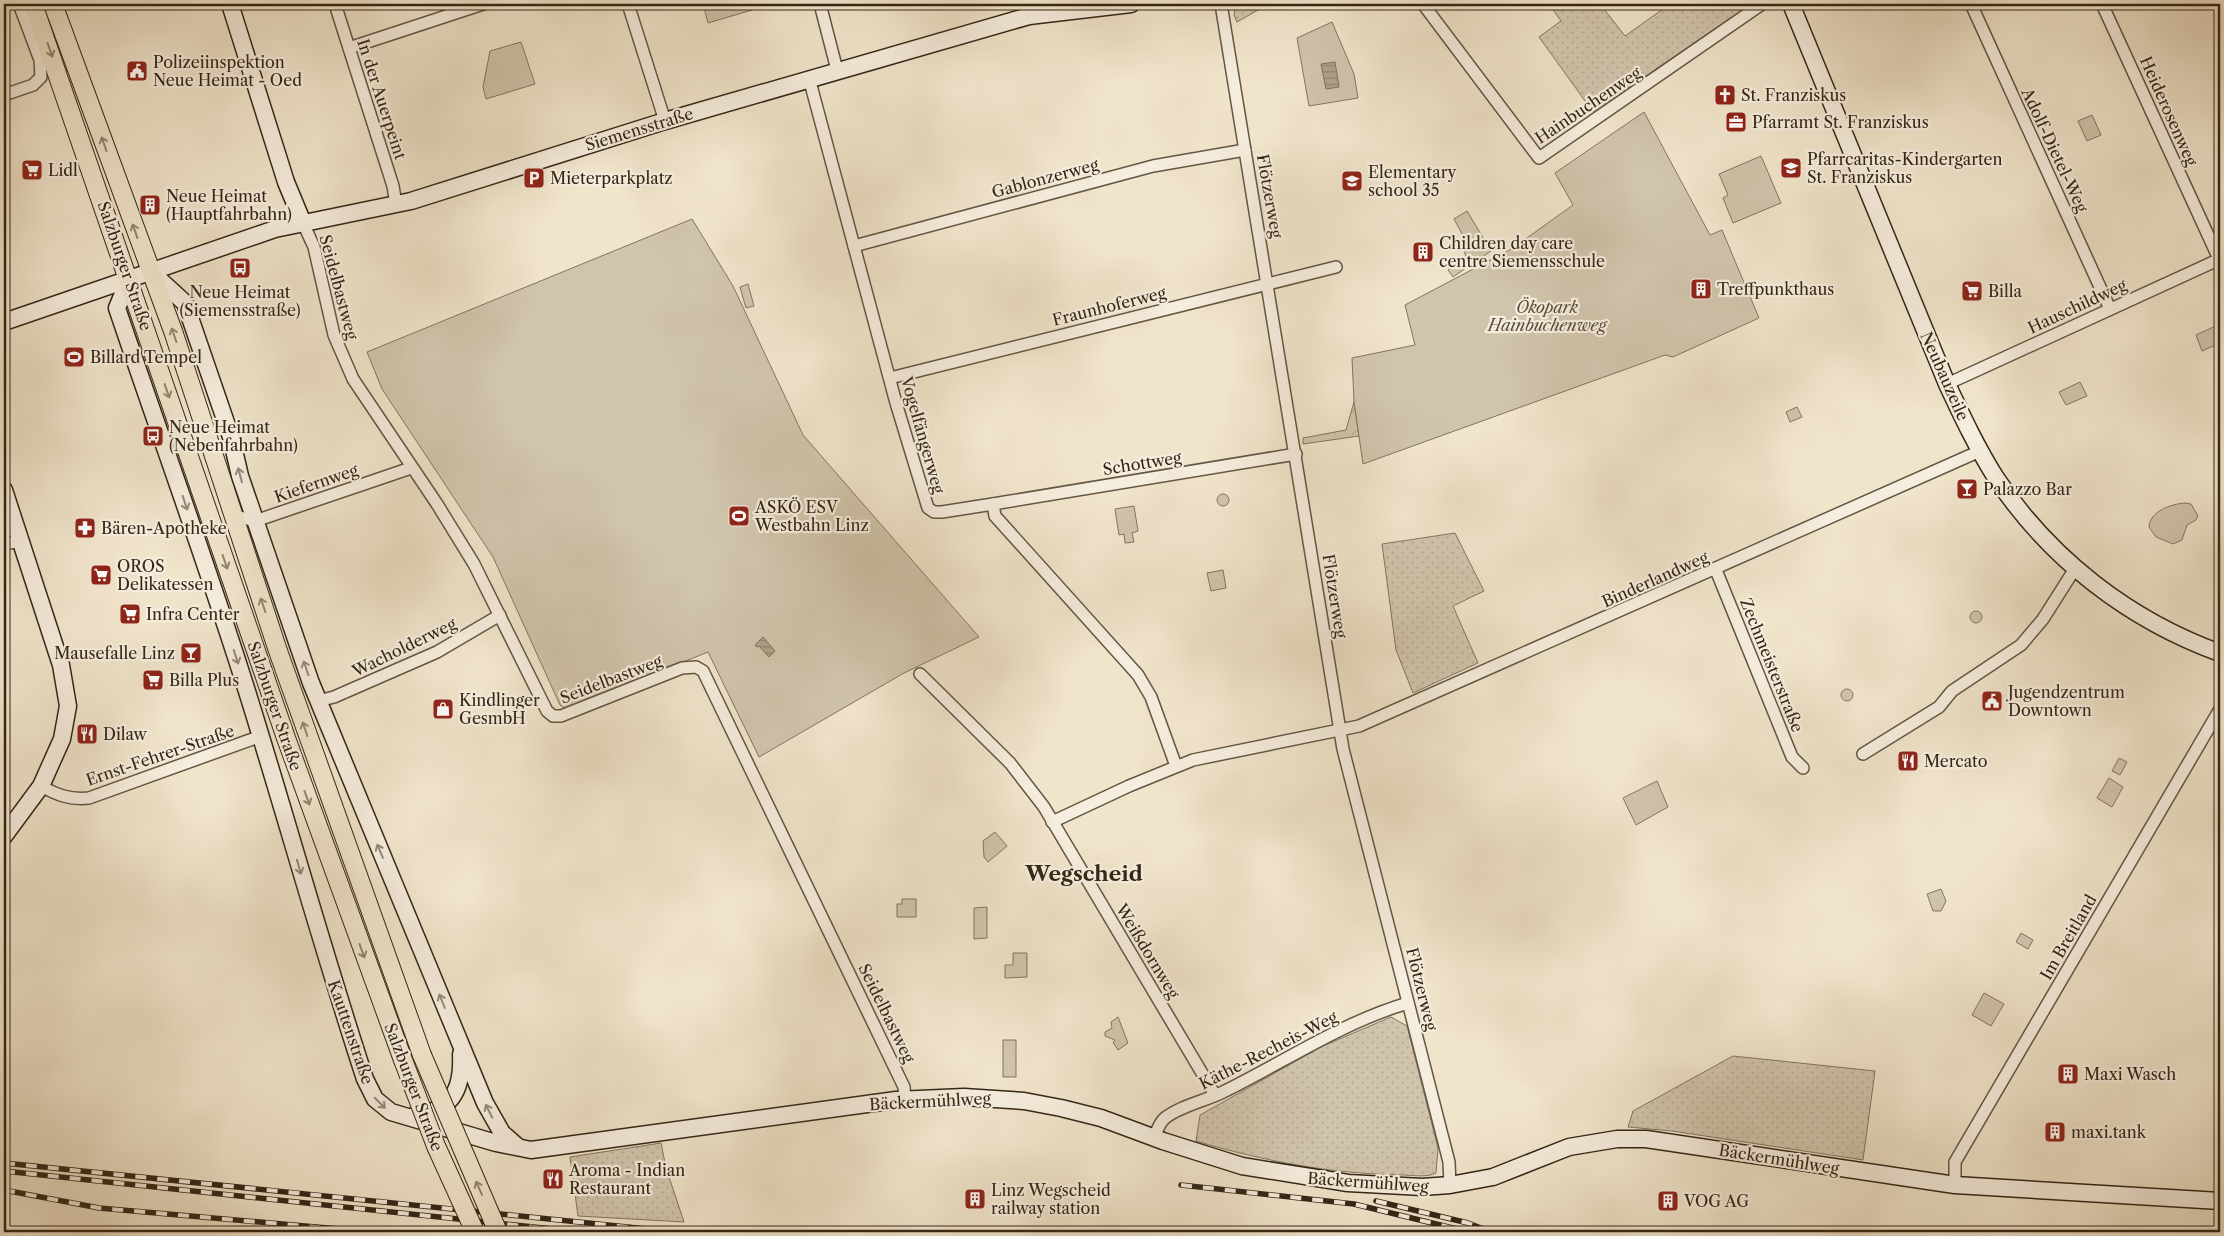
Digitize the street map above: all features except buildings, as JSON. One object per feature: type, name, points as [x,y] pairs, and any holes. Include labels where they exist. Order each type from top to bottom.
[{"type":"main road","name":"Salzburger Straße","points":[[33,4],[286,738],[403,1060],[436,1146],[475,1232]]},
{"type":"main road","name":"Salzburger Straße","points":[[53,4],[176,340],[232,515],[334,812],[422,1055],[498,1232]]},
{"type":"street","points":[[4,95],[33,85],[41,77],[40,60],[19,4]]},
{"type":"street","points":[[230,4],[286,182],[304,223]]},
{"type":"street","name":"In der Auerpeint","points":[[335,4],[394,186],[396,204]]},
{"type":"street","points":[[349,48],[483,4]]},
{"type":"street","points":[[628,4],[664,120]]},
{"type":"street","points":[[820,4],[837,70]]},
{"type":"street","name":"Siemensstraße","points":[[4,322],[275,229],[396,204],[664,120],[837,70],[1028,10],[1131,4]]},
{"type":"street","name":"Flötzerweg","points":[[1221,4],[1340,731],[1449,1162],[1450,1186]]},
{"type":"street","name":"Hainbuchenweg","points":[[1424,4],[1539,158],[1762,4]]},
{"type":"street","name":"Neubauzeile","points":[[1791,4],[1947,384],[1980,451],[1997,479],[2038,530],[2076,568],[2137,615],[2162,630],[2220,653]]},
{"type":"street","name":"Adolf-Dietel-Weg","points":[[1971,4],[2110,309]]},
{"type":"street","name":"Heiderosenweg","points":[[2102,4],[2220,259]]},
{"type":"street","name":"Vogelfängerweg","points":[[809,78],[890,378],[928,508],[934,512],[942,512],[993,504]]},
{"type":"street","name":"Gablonzerweg","points":[[854,246],[1153,166],[1245,150]]},
{"type":"street","name":"Seidelbastweg","points":[[304,223],[314,247],[328,312],[343,358],[366,399],[455,532],[500,615],[542,704],[553,716],[570,714],[682,668],[696,667],[703,671],[904,1087],[905,1099]]},
{"type":"street","name":"Hauschildweg","points":[[1947,384],[2220,259]]},
{"type":"street","name":"Fraunhoferweg","points":[[890,378],[1336,267]]},
{"type":"street","name":"Salzburger Straße","points":[[150,271],[185,303],[231,437],[240,476],[255,522],[318,701],[461,1046],[495,1122],[502,1133],[520,1148]]},
{"type":"street","name":"Kauttenstraße","points":[[129,279],[117,308],[171,463],[261,736],[316,927],[370,1090],[383,1107],[391,1112],[520,1148]]},
{"type":"street","name":"Binderlandweg","points":[[1340,731],[1364,724],[1716,570],[1980,451]]},
{"type":"street","name":"Schottweg","points":[[993,504],[1296,454]]},
{"type":"street","name":"Kiefernweg","points":[[255,522],[411,468]]},
{"type":"street","points":[[4,490],[67,690],[66,723],[55,756],[41,786],[4,836]]},
{"type":"street","points":[[993,504],[996,516],[1138,675],[1151,697],[1176,766]]},
{"type":"street","points":[[232,515],[255,522]]},
{"type":"street","points":[[4,544],[20,541]]},
{"type":"street","points":[[1863,754],[1939,707],[1952,691],[2021,645],[2043,619],[2076,568]]},
{"type":"street","name":"Zechmeisterstraße","points":[[1716,570],[1792,757],[1803,768]]},
{"type":"street","name":"Wacholderweg","points":[[318,701],[334,697],[437,652],[500,615]]},
{"type":"street","name":"Weißdornweg","points":[[920,674],[1010,763],[1044,807],[1215,1095]]},
{"type":"street","name":"Im Breitland","points":[[1955,1185],[1955,1162],[2220,709]]},
{"type":"street","points":[[1052,822],[1176,766],[1234,750],[1340,731]]},
{"type":"street","name":"Ernst-Fehrer-Straße","points":[[41,786],[65,797],[76,799],[89,798],[261,736]]},
{"type":"street","name":"Käthe-Recheis-Weg","points":[[1154,1138],[1164,1119],[1328,1037],[1393,1007],[1408,1003]]},
{"type":"street","points":[[409,1117],[434,1112],[446,1105],[455,1095],[462,1067],[461,1046]]},
{"type":"street","name":"Bäckermühlweg","points":[[520,1148],[544,1149],[733,1121],[905,1099],[964,1097],[1024,1101],[1101,1118],[1154,1138],[1242,1166],[1311,1179],[1392,1186],[1450,1186],[1493,1177],[1569,1147],[1618,1139],[1666,1142],[1955,1185],[2220,1201]]},
{"type":"green space","points":[[703,4],[750,4],[752,10],[708,23]]},
{"type":"green space","points":[[1236,4],[1262,4],[1263,7],[1237,22],[1234,15]]},
{"type":"green space","points":[[1549,4],[1600,4],[1625,36],[1670,4],[1751,4],[1593,112],[1539,37],[1561,21]]},
{"type":"green space","points":[[1332,22],[1354,74],[1358,98],[1309,106],[1297,38]]},
{"type":"green space","points":[[521,42],[535,84],[486,99],[483,87],[490,51]]},
{"type":"green space","name":"Ökopark Hainbuchenweg","points":[[1644,112],[1710,235],[1722,230],[1759,318],[1673,357],[1665,355],[1363,464],[1354,402],[1352,358],[1415,345],[1405,305],[1513,248],[1573,205],[1555,173]]},
{"type":"green space","points":[[2092,115],[2101,135],[2087,141],[2078,121]]},
{"type":"green space","points":[[1761,156],[1781,203],[1733,223],[1723,198],[1728,195],[1719,174]]},
{"type":"green space","points":[[1467,211],[1491,251],[1453,277],[1448,270],[1466,257],[1462,243],[1466,241],[1454,219]]},
{"type":"green space","points":[[692,219],[733,286],[803,435],[979,637],[904,673],[759,757],[708,652],[566,709],[560,705],[493,557],[382,389],[367,352]]},
{"type":"green space","points":[[748,284],[754,306],[746,308],[740,287]]},
{"type":"green space","points":[[2220,324],[2220,343],[2202,351],[2196,335]]},
{"type":"green space","points":[[2080,382],[2087,396],[2066,405],[2059,392]]},
{"type":"green space","points":[[1354,402],[1359,436],[1303,444],[1303,438],[1346,430]]},
{"type":"green space","points":[[1797,407],[1802,417],[1790,422],[1786,412]]},
{"type":"green space","points":[[1225,494],[1228,495],[1228,505],[1221,506],[1218,505],[1217,498],[1218,495]]},
{"type":"green space","points":[[2185,503],[2191,504],[2198,516],[2196,520],[2187,525],[2182,540],[2173,544],[2156,537],[2149,527],[2153,517],[2162,509]]},
{"type":"green space","points":[[1134,506],[1138,531],[1132,533],[1134,542],[1125,543],[1124,534],[1119,535],[1115,509]]},
{"type":"green space","points":[[1455,533],[1484,591],[1453,606],[1478,663],[1413,693],[1396,650],[1382,544]]},
{"type":"green space","points":[[1223,570],[1226,588],[1211,591],[1207,573]]},
{"type":"green space","points":[[1978,611],[1981,612],[1981,622],[1974,623],[1971,622],[1970,615],[1971,612]]},
{"type":"green space","points":[[1845,689],[1849,689],[1853,695],[1849,701],[1845,701],[1841,697],[1841,693]]},
{"type":"green space","points":[[2119,758],[2127,762],[2120,775],[2112,771]]},
{"type":"green space","points":[[2109,778],[2123,787],[2112,807],[2097,798]]},
{"type":"green space","points":[[1657,781],[1668,807],[1636,825],[1623,798]]},
{"type":"green space","points":[[995,832],[1007,846],[988,862],[984,857],[983,841]]},
{"type":"green space","points":[[1941,889],[1946,901],[1941,911],[1933,911],[1927,894]]},
{"type":"green space","points":[[902,899],[916,899],[916,917],[897,917],[897,904],[902,904]]},
{"type":"green space","points":[[987,907],[987,938],[974,939],[974,908]]},
{"type":"green space","points":[[2021,933],[2033,940],[2028,949],[2016,942]]},
{"type":"green space","points":[[1013,953],[1027,953],[1027,977],[1005,978],[1005,965],[1013,965]]},
{"type":"green space","points":[[1984,993],[2004,1004],[1991,1026],[1972,1015]]},
{"type":"green space","points":[[1118,1017],[1128,1043],[1118,1050],[1113,1042],[1115,1040],[1105,1036],[1105,1032],[1112,1028],[1111,1022]]},
{"type":"green space","points":[[1391,1017],[1407,1026],[1438,1148],[1436,1173],[1419,1176],[1324,1169],[1247,1155],[1196,1141],[1200,1115],[1323,1046]]},
{"type":"green space","points":[[1003,1040],[1016,1040],[1016,1077],[1003,1077]]},
{"type":"green space","points":[[1733,1056],[1875,1071],[1863,1160],[1672,1131],[1628,1127],[1633,1111]]},
{"type":"green space","points":[[661,1143],[666,1168],[684,1222],[578,1216],[570,1157]]},
{"type":"shaded area","points":[[1335,62],[1339,87],[1326,89],[1321,64]]},
{"type":"shaded area","points":[[763,637],[775,651],[769,657],[759,646],[755,645]]},
{"type":"railway","points":[[4,1163],[676,1232]]},
{"type":"railway","points":[[4,1171],[580,1232]]},
{"type":"railway","points":[[1181,1185],[1354,1204],[1469,1232]]},
{"type":"railway","points":[[4,1190],[99,1208],[373,1232]]},
{"type":"railway","points":[[1376,1201],[1468,1223],[1491,1232]]},
{"type":"place","name":"Polizeiinspektion Neue Heimat - Oed","points":[[137,71]]},
{"type":"place","name":"St. Franziskus","points":[[1725,95]]},
{"type":"place","name":"Pfarramt St. Franziskus","points":[[1736,122]]},
{"type":"place","name":"Pfarrcaritas-Kindergarten St. Franziskus","points":[[1791,168]]},
{"type":"place","name":"Lidl","points":[[32,170]]},
{"type":"place","name":"Mieterparkplatz","points":[[534,178]]},
{"type":"place","name":"Elementary school 35","points":[[1352,181]]},
{"type":"place","name":"Neue Heimat (Hauptfahrbahn)","points":[[150,205]]},
{"type":"place","name":"Children day care centre Siemensschule","points":[[1423,252]]},
{"type":"place","name":"Neue Heimat (Siemensstraße)","points":[[240,268]]},
{"type":"place","name":"Treffpunkthaus","points":[[1701,289]]},
{"type":"place","name":"Billa","points":[[1972,291]]},
{"type":"place","name":"Billard Tempel","points":[[74,357]]},
{"type":"place","name":"Neue Heimat (Nebenfahrbahn)","points":[[153,436]]},
{"type":"place","name":"Palazzo Bar","points":[[1967,489]]},
{"type":"place","name":"ASKÖ ESV Westbahn Linz","points":[[739,516]]},
{"type":"place","name":"Bären-Apotheke","points":[[85,528]]},
{"type":"place","name":"OROS Delikatessen","points":[[101,575]]},
{"type":"place","name":"Infra Center","points":[[130,614]]},
{"type":"place","name":"Mausefalle Linz","points":[[191,653]]},
{"type":"place","name":"Billa Plus","points":[[153,680]]},
{"type":"place","name":"Jugendzentrum Downtown","points":[[1992,701]]},
{"type":"place","name":"Kindlinger GesmbH","points":[[443,709]]},
{"type":"place","name":"Dilaw","points":[[87,734]]},
{"type":"place","name":"Mercato","points":[[1908,761]]},
{"type":"place","name":"Maxi Wasch","points":[[2068,1074]]},
{"type":"place","name":"maxi.tank","points":[[2055,1132]]},
{"type":"place","name":"Aroma - Indian Restaurant","points":[[553,1179]]},
{"type":"place","name":"Linz Wegscheid railway station","points":[[975,1199]]},
{"type":"place","name":"VOG AG","points":[[1668,1201]]},
{"type":"district","name":"Wegscheid","points":[[1084,873]]}]
